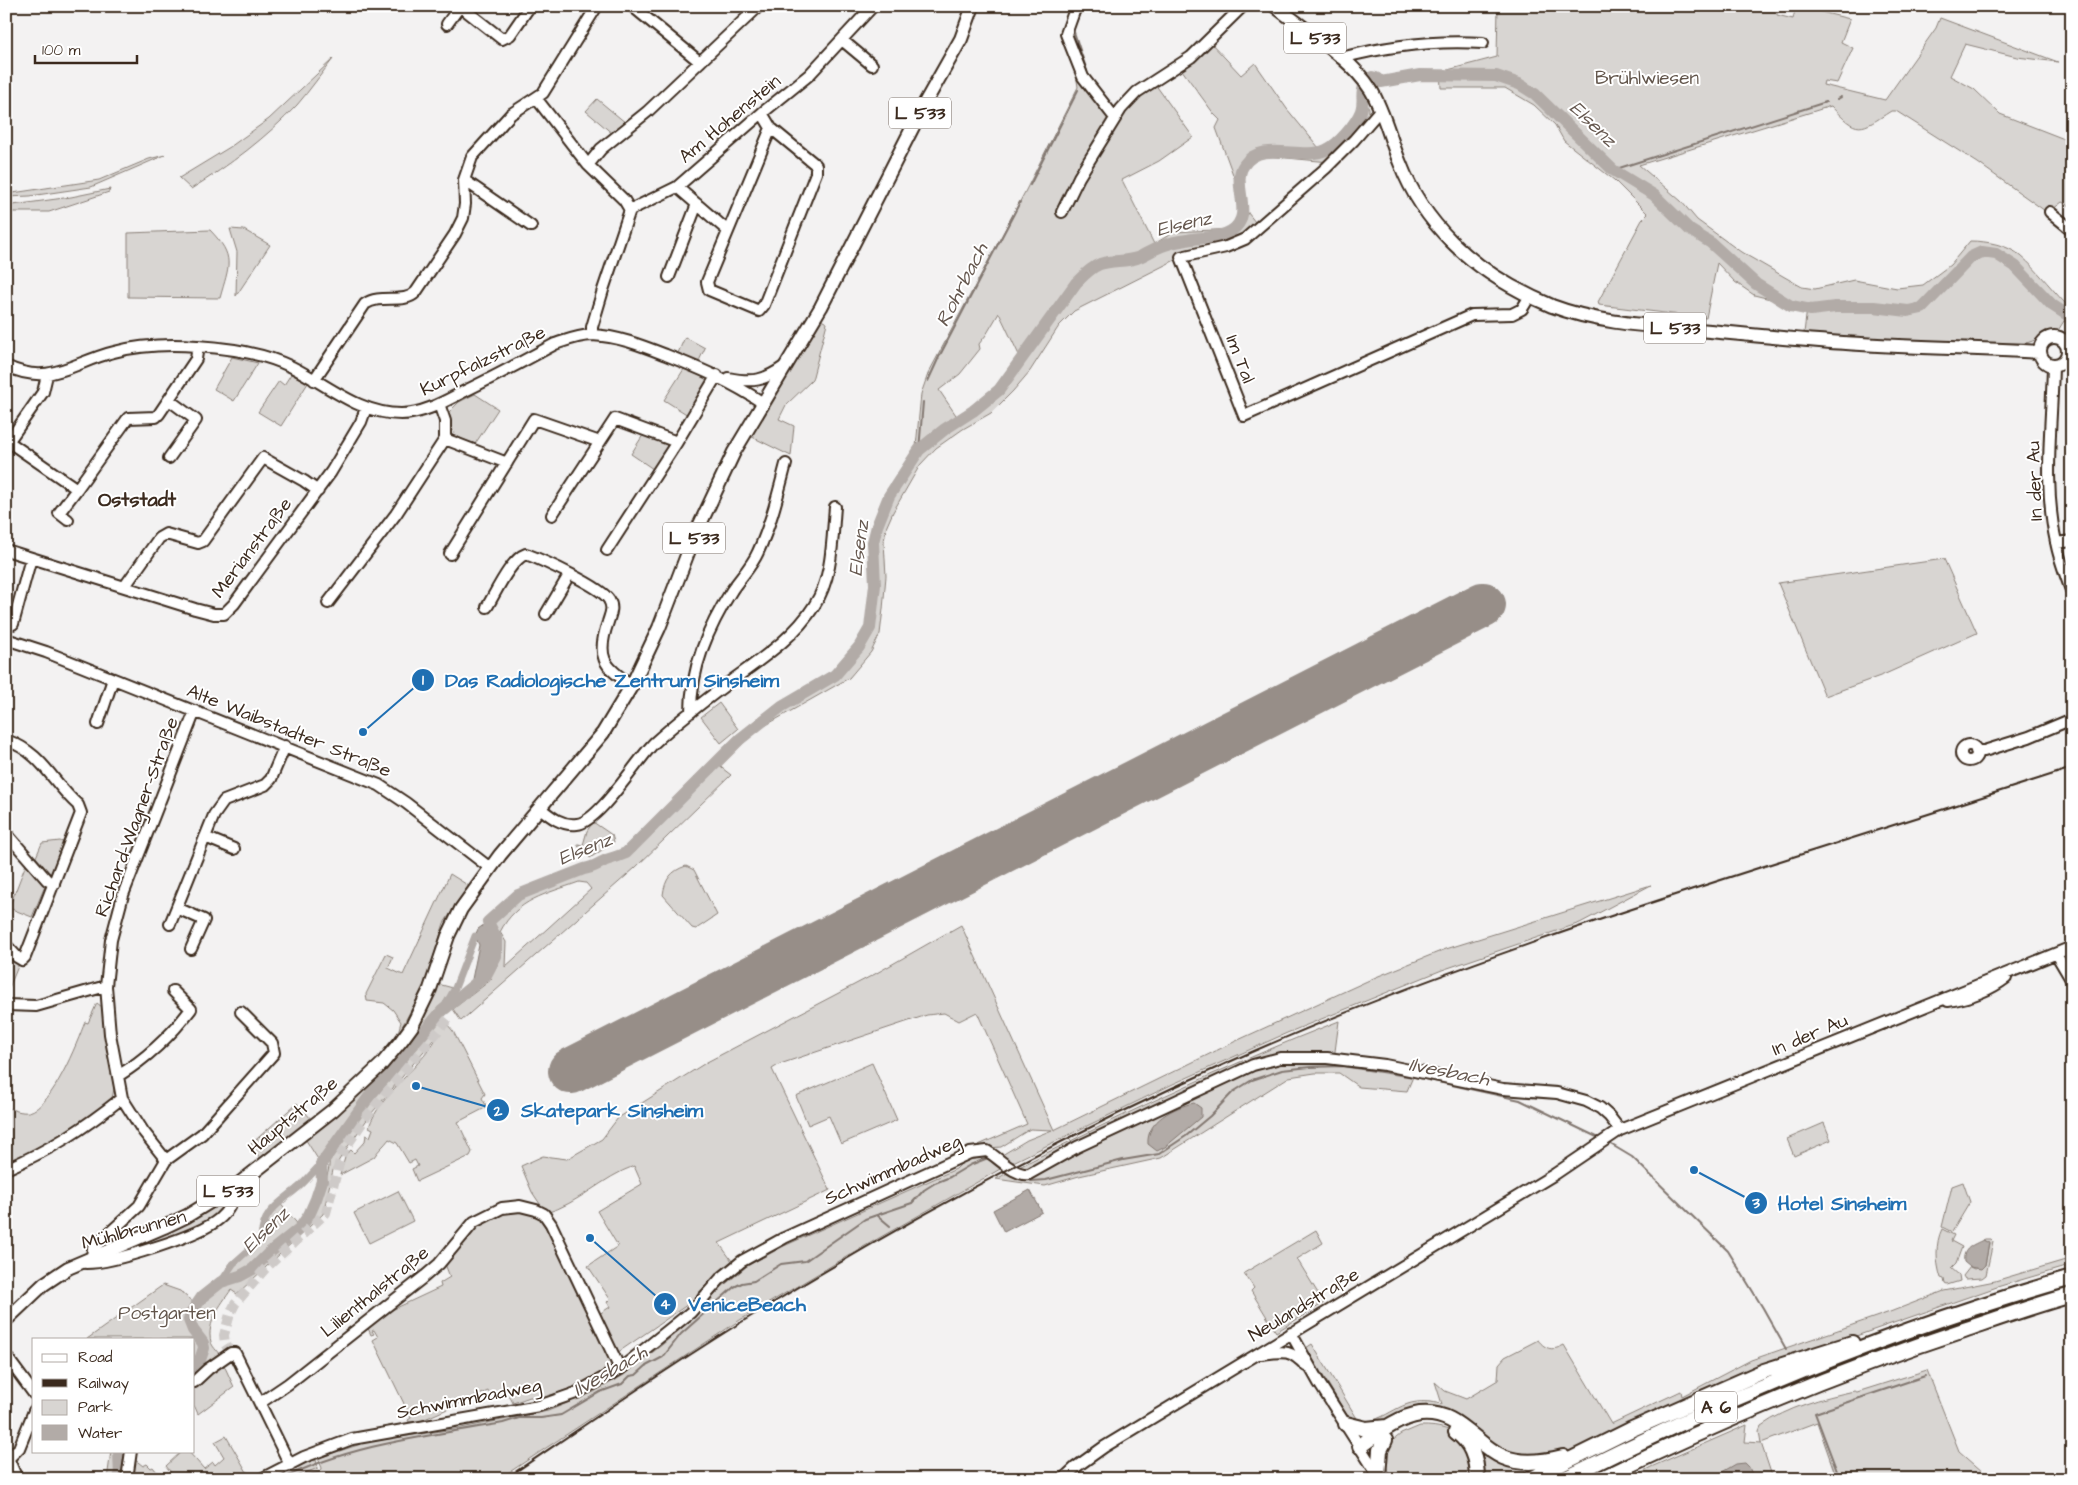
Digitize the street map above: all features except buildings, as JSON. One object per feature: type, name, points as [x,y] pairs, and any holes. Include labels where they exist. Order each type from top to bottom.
[{"type":"highway","name":"A 6","points":[[1564,1479],[1638,1442],[1740,1397],[1901,1334],[2072,1278]]},
{"type":"highway","name":"A 6","points":[[1600,1479],[1642,1458],[1752,1410],[1906,1350],[2072,1296]]},
{"type":"highway","points":[[1531,1479],[1644,1424],[1764,1371],[1853,1343],[1872,1345]]},
{"type":"highway","points":[[1362,1449],[1410,1417],[1421,1414],[1442,1416],[1464,1428],[1492,1451],[1516,1461],[1538,1462],[1583,1453]]},
{"type":"highway","points":[[1346,1424],[1388,1433],[1420,1423],[1445,1426],[1459,1433],[1468,1443],[1475,1455],[1477,1479]]},
{"type":"highway","points":[[1379,1477],[1380,1450],[1388,1433]]},
{"type":"highway","points":[[1620,1479],[1642,1458]]},
{"type":"main road","name":"L 533","points":[[490,868],[603,733],[632,685],[656,635],[708,506],[734,452],[814,320],[926,101],[961,39],[974,6]]},
{"type":"main road","name":"L 533","points":[[1275,6],[1341,58],[1354,70],[1373,94],[1401,166],[1416,195],[1453,242],[1470,259],[1530,296],[1576,313],[1639,324],[1821,341],[2040,352]]},
{"type":"main road","points":[[2058,337],[2069,351],[2062,361],[2053,365],[2042,359],[2040,352],[2042,343],[2049,338],[2058,337]]},
{"type":"main road","name":"Hauptstraße","points":[[6,1320],[44,1284],[77,1263],[129,1244],[172,1224],[236,1186],[303,1136],[333,1110],[402,1041],[412,1026],[430,989],[451,927],[461,909],[490,868]]},
{"type":"main road","points":[[7,1457],[16,1479]]},
{"type":"street","points":[[447,24],[460,6],[502,39],[510,36],[530,6]]},
{"type":"street","points":[[314,380],[365,304],[372,299],[408,298],[416,292],[455,234],[463,218],[465,204],[464,180],[472,156],[479,146],[511,114],[543,93],[597,6]]},
{"type":"street","points":[[632,6],[700,62]]},
{"type":"street","points":[[588,164],[601,149],[647,112],[700,62],[748,10],[759,6]]},
{"type":"street","name":"Am Hohenstein","points":[[630,210],[677,186],[809,75],[873,6]]},
{"type":"street","points":[[1076,6],[1066,34],[1083,77],[1116,118]]},
{"type":"street","points":[[1062,212],[1079,177],[1116,118],[1137,92],[1191,57],[1243,6]]},
{"type":"street","points":[[842,40],[872,65]]},
{"type":"street","points":[[1341,58],[1360,53],[1438,43],[1483,43]]},
{"type":"street","points":[[536,98],[588,164],[624,200],[630,210],[600,297],[592,327],[592,335]]},
{"type":"street","name":"Im Tal","points":[[1380,110],[1326,168],[1245,239],[1226,247],[1181,257],[1244,416],[1466,317],[1472,315],[1512,314],[1522,309],[1530,296]]},
{"type":"street","points":[[762,113],[771,128],[816,165],[816,173],[764,305],[759,312],[709,290],[707,282],[771,128]]},
{"type":"street","points":[[464,180],[530,226]]},
{"type":"street","points":[[677,186],[728,231]]},
{"type":"street","points":[[669,277],[697,204]]},
{"type":"street","points":[[2050,212],[2072,230]]},
{"type":"street","name":"Kurpfalzstraße","points":[[6,366],[28,374],[47,375],[97,357],[135,347],[158,345],[198,346],[273,359],[293,367],[366,408],[403,414],[424,410],[438,404],[555,344],[592,335],[622,340],[717,376],[766,398]]},
{"type":"street","points":[[68,520],[59,514],[128,418],[156,417],[196,358],[198,346]]},
{"type":"street","name":"Kurpfalzstraße","points":[[717,376],[749,381],[762,380],[786,365]]},
{"type":"street","name":"In der Au","points":[[2053,365],[2050,490],[2056,543],[2072,593]]},
{"type":"street","points":[[47,375],[43,392],[8,443],[77,489]]},
{"type":"street","points":[[607,550],[717,376]]},
{"type":"street","name":"Kurpfalzstraße","points":[[749,381],[758,386],[766,398]]},
{"type":"street","points":[[169,400],[196,420],[170,458]]},
{"type":"street","points":[[328,603],[396,514],[444,439],[445,421],[438,404]]},
{"type":"street","name":"Merianstraße","points":[[6,550],[195,609],[214,614],[224,614],[234,604],[318,491],[361,422],[366,408]]},
{"type":"street","points":[[450,554],[534,419],[600,442]]},
{"type":"street","points":[[552,515],[614,419],[677,442]]},
{"type":"street","points":[[444,439],[507,463]]},
{"type":"street","points":[[125,586],[159,538],[166,534],[198,543],[203,541],[263,458],[318,491]]},
{"type":"street","points":[[691,712],[691,694],[698,659],[711,625],[757,554],[771,519],[786,464]]},
{"type":"street","points":[[540,808],[558,822],[577,824],[588,819],[609,798],[653,744],[691,712],[767,655],[796,629],[814,606],[824,586],[830,563],[835,507]]},
{"type":"street","points":[[2056,543],[2072,541]]},
{"type":"street","points":[[487,607],[519,556],[526,554],[569,575],[604,594],[610,601],[612,610],[602,646],[604,661],[617,675],[632,685]]},
{"type":"street","points":[[12,624],[31,558]]},
{"type":"street","points":[[546,614],[569,575]]},
{"type":"street","name":"Alte Waibstadter Straße","points":[[6,639],[46,652],[285,746],[392,792],[490,868]]},
{"type":"street","points":[[98,724],[113,679]]},
{"type":"street","name":"Richard-Wagner-Straße","points":[[166,1160],[143,1131],[122,1098],[110,1034],[106,986],[111,940],[123,895],[195,711]]},
{"type":"street","points":[[1976,751],[1984,751],[2072,720]]},
{"type":"street","points":[[6,740],[22,745],[37,758],[78,805],[81,813],[22,960],[6,944]]},
{"type":"street","points":[[170,924],[214,815],[224,801],[261,787],[271,779],[285,746]]},
{"type":"street","points":[[6,833],[47,880],[54,884]]},
{"type":"street","points":[[205,837],[234,849]]},
{"type":"street","points":[[177,908],[204,920],[190,949]]},
{"type":"street","name":"In der Au","points":[[1567,1166],[1620,1130],[1823,1049],[1887,1021],[1941,1002],[1960,992],[2072,947]]},
{"type":"street","points":[[2056,954],[2072,981]]},
{"type":"street","points":[[6,1005],[36,1006],[106,986]]},
{"type":"street","points":[[118,1076],[164,1042],[191,1010],[173,991]]},
{"type":"street","points":[[92,1257],[93,1248],[139,1206],[166,1160],[202,1134],[274,1053],[272,1043],[241,1012]]},
{"type":"street","name":"Schwimmbadweg","points":[[261,1479],[331,1445],[369,1435],[539,1406],[576,1393],[620,1369],[691,1312],[720,1279],[742,1261],[784,1238],[970,1153],[987,1152],[1023,1174],[1029,1174],[1086,1143],[1253,1065],[1280,1058],[1333,1059],[1385,1065],[1503,1089],[1562,1094],[1586,1100],[1600,1108],[1620,1130]]},
{"type":"street","points":[[6,1169],[41,1154],[63,1141],[122,1098]]},
{"type":"street","name":"Neulandstraße","points":[[1063,1479],[1104,1447],[1567,1166]]},
{"type":"street","name":"Mühlbrunnen","points":[[77,1263],[93,1263],[149,1248],[178,1240],[203,1229],[220,1219],[234,1200],[236,1186]]},
{"type":"street","name":"Lilienthalstraße","points":[[260,1403],[288,1384],[425,1276],[439,1264],[474,1222],[502,1208],[520,1206],[544,1214],[551,1224],[620,1369]]},
{"type":"street","points":[[1291,1333],[1319,1383],[1379,1477]]},
{"type":"street","points":[[1257,1354],[1282,1351],[1295,1355],[1319,1383]]},
{"type":"street","points":[[195,1381],[230,1353],[235,1353],[290,1464]]},
{"type":"street","points":[[6,1356],[32,1391]]},
{"type":"street","points":[[7,1457],[19,1448],[32,1416]]},
{"type":"street","points":[[127,1479],[131,1452]]},
{"type":"green space","name":"Brühlwiesen","points":[[1498,6],[1760,6],[1777,9],[1777,15],[1793,19],[1796,6],[1850,19],[1841,42],[1853,48],[1837,83],[1824,81],[1823,85],[1885,100],[1936,28],[1940,18],[2058,62],[2017,57],[1965,44],[1950,76],[1974,89],[2000,114],[2072,142],[2072,207],[2062,202],[2048,213],[1978,163],[1896,111],[1891,111],[1872,123],[1860,127],[1847,122],[1831,106],[1639,165],[1681,201],[1697,220],[1741,252],[1802,287],[1815,289],[1854,280],[1897,288],[1923,285],[1950,265],[1970,241],[1997,244],[2016,252],[2040,275],[2072,310],[2072,326],[2064,321],[2057,332],[2048,333],[2023,343],[1914,341],[1804,333],[1807,308],[1754,295],[1735,282],[1717,263],[1706,318],[1599,305],[1598,302],[1642,220],[1648,214],[1614,180],[1564,141],[1555,125],[1534,105],[1505,88],[1441,88],[1440,72],[1497,57]]},
{"type":"green space","points":[[1210,42],[1241,75],[1255,63],[1287,109],[1319,148],[1332,143],[1344,133],[1356,116],[1364,98],[1369,108],[1369,116],[1330,162],[1265,156],[1254,157],[1244,170],[1246,206],[1248,213],[1259,227],[1245,239],[1181,257],[1074,311],[1059,326],[1030,371],[991,413],[963,429],[936,448],[920,465],[886,528],[884,542],[886,576],[880,634],[871,652],[849,678],[761,728],[718,765],[731,775],[635,868],[461,1021],[453,1009],[492,979],[486,975],[496,954],[496,943],[488,921],[500,907],[535,883],[582,867],[622,850],[677,801],[723,749],[753,722],[834,675],[858,646],[869,628],[873,587],[872,541],[883,507],[903,467],[916,447],[921,394],[928,374],[1025,192],[1078,87],[1076,74],[1079,72],[1107,109],[1110,123],[1138,95],[1155,84],[1193,137],[1159,161],[1122,180],[1154,244],[1174,232],[1233,229],[1239,217],[1235,180],[1216,128],[1220,120],[1179,66]],"holes":[[[999,313],[1020,357],[999,385],[958,418],[939,390],[960,374],[980,349],[979,344]],[[579,882],[586,883],[591,889],[505,967],[506,942],[500,932],[507,921],[515,912],[534,899]]]},
{"type":"green space","points":[[333,59],[297,105],[273,129],[247,150],[191,189],[179,178],[230,147],[269,119]]},
{"type":"green space","points":[[597,99],[626,123],[614,135],[586,111]]},
{"type":"green space","points":[[165,155],[91,187],[30,196],[6,197],[6,194],[99,180],[149,159]]},
{"type":"green space","points":[[110,189],[109,192],[49,212],[6,212],[6,206],[71,197]]},
{"type":"green space","points":[[230,229],[244,230],[270,245],[236,296],[237,252]]},
{"type":"green space","points":[[210,230],[224,247],[227,255],[228,269],[220,298],[128,297],[128,233]]},
{"type":"green space","points":[[821,320],[827,323],[812,380],[786,405],[779,419],[794,426],[791,456],[748,435],[758,424]]},
{"type":"green space","points":[[685,337],[705,348],[698,363],[678,353]]},
{"type":"green space","points":[[232,357],[258,363],[234,401],[214,389]]},
{"type":"green space","points":[[684,369],[704,376],[709,382],[688,415],[664,400]]},
{"type":"green space","points":[[291,374],[308,383],[281,426],[258,412],[279,381],[284,385]]},
{"type":"green space","points":[[475,394],[498,409],[475,444],[455,434],[451,426],[449,412],[459,402]]},
{"type":"green space","points":[[643,435],[667,445],[666,450],[653,469],[631,454]]},
{"type":"green space","points":[[1944,559],[1977,633],[1883,675],[1825,696],[1778,583]]},
{"type":"green space","points":[[719,703],[738,729],[721,743],[701,717]]},
{"type":"green space","points":[[593,822],[612,835],[614,842],[590,858],[578,844],[583,845],[587,831]]},
{"type":"green space","points":[[60,841],[65,843],[51,874],[36,857],[42,843]]},
{"type":"green space","points":[[26,864],[45,886],[32,917],[9,908]]},
{"type":"green space","points":[[686,866],[694,870],[717,915],[696,929],[692,928],[663,895],[665,884],[670,876],[676,870]]},
{"type":"green space","points":[[450,874],[469,886],[444,923],[425,984],[397,1036],[401,1022],[393,1010],[384,1003],[367,1001],[366,994],[386,954],[393,957],[388,968],[403,975]]},
{"type":"green space","points":[[1651,885],[1580,923],[1442,970],[1287,1033],[1173,1084],[1009,1164],[740,1320],[499,1479],[296,1479],[321,1472],[322,1468],[318,1458],[367,1442],[461,1428],[548,1411],[594,1392],[624,1375],[663,1344],[698,1314],[722,1287],[747,1266],[784,1246],[956,1169],[967,1158],[981,1155],[1002,1155],[1027,1140],[1052,1130],[1030,1129],[1001,1147],[967,1150],[1027,1124],[977,1012],[959,1021],[944,1013],[927,1015],[780,1064],[772,1069],[830,1190],[719,1243],[732,1261],[698,1293],[697,1298],[617,1353],[596,1316],[610,1307],[607,1302],[610,1299],[588,1266],[618,1246],[597,1211],[642,1184],[634,1166],[558,1209],[546,1213],[532,1192],[521,1166],[543,1156],[567,1159],[602,1139],[618,1118],[707,1062],[875,974],[961,925],[1054,1130],[1236,1041],[1376,977],[1446,949]]},
{"type":"green space","points":[[6,949],[19,964],[6,995]]},
{"type":"green space","name":"Postgarten","points":[[438,984],[453,988],[432,1020],[447,1024],[453,1031],[485,1094],[482,1098],[487,1107],[458,1122],[472,1152],[470,1156],[417,1181],[412,1169],[418,1166],[415,1160],[409,1163],[397,1143],[389,1139],[374,1157],[340,1175],[346,1154],[351,1150],[354,1153],[365,1141],[366,1135],[370,1137],[373,1129],[369,1127],[382,1103],[423,1057],[439,1033],[371,1114],[344,1152],[333,1170],[323,1214],[237,1294],[231,1290],[223,1301],[212,1321],[210,1335],[213,1347],[220,1355],[195,1376],[195,1338],[88,1338],[163,1285],[180,1291],[195,1304],[202,1292],[219,1282],[231,1264],[261,1236],[261,1225],[278,1201],[301,1228],[325,1182],[329,1163],[328,1156],[321,1164],[304,1137],[348,1101]]},
{"type":"green space","points":[[97,1003],[102,1007],[114,1089],[112,1098],[62,1137],[32,1153],[18,1158],[6,1159],[6,1107],[20,1112],[29,1112],[38,1108],[46,1099],[63,1073],[85,1022],[88,1023]]},
{"type":"green space","points":[[1339,1021],[1334,1059],[1415,1072],[1407,1091],[1359,1087],[1339,1073],[1315,1073],[1289,1077],[1161,1158],[1079,1176],[1045,1186],[996,1179],[1080,1136],[1165,1096]]},
{"type":"green space","points":[[872,1063],[897,1120],[841,1144],[829,1116],[808,1125],[796,1096]]},
{"type":"green space","points":[[297,1103],[312,1120],[261,1159],[250,1145]]},
{"type":"green space","points":[[1824,1123],[1831,1140],[1794,1156],[1787,1139]]},
{"type":"green space","points":[[1963,1182],[1970,1202],[1952,1232],[1942,1227],[1952,1186]]},
{"type":"green space","points":[[398,1191],[413,1221],[369,1243],[354,1213]]},
{"type":"green space","points":[[233,1193],[217,1218],[184,1235],[145,1247],[140,1245],[195,1219]]},
{"type":"green space","points":[[513,1209],[542,1220],[612,1361],[612,1366],[579,1385],[552,1395],[540,1398],[530,1397],[513,1403],[506,1389],[491,1396],[488,1391],[418,1422],[409,1422],[408,1420],[411,1418],[373,1340],[378,1337],[374,1330],[372,1331],[374,1334],[371,1335],[367,1326],[377,1317],[441,1287],[440,1283],[450,1277],[445,1264],[472,1228],[495,1215]]},
{"type":"green space","points":[[1942,1229],[1954,1235],[1951,1241],[1962,1247],[1956,1263],[1951,1268],[1959,1275],[1960,1281],[1947,1285],[1944,1279],[1941,1278],[1937,1260],[1938,1240]]},
{"type":"green space","points":[[1316,1230],[1323,1243],[1297,1259],[1324,1303],[1276,1332],[1251,1291],[1254,1288],[1244,1273]]},
{"type":"green space","points":[[1990,1239],[1993,1242],[1986,1275],[1982,1278],[1965,1279],[1963,1276],[1970,1267],[1974,1269],[1985,1265],[1989,1244],[1983,1240]]},
{"type":"green space","points":[[2072,1258],[2072,1265],[1997,1287],[1859,1335],[1774,1361],[1703,1389],[1681,1401],[1661,1408],[1557,1457],[1510,1456],[1431,1408],[1416,1407],[1377,1425],[1361,1423],[1382,1417],[1407,1404],[1428,1402],[1442,1404],[1435,1382],[1445,1391],[1466,1399],[1498,1380],[1499,1364],[1505,1357],[1538,1340],[1544,1346],[1550,1348],[1564,1345],[1611,1424],[1681,1391],[1682,1396],[1751,1360],[1890,1312],[1944,1291],[1995,1281]]},
{"type":"green space","points":[[1312,1344],[1358,1420],[1349,1418],[1306,1348]]},
{"type":"green space","points":[[223,1363],[234,1387],[198,1414],[195,1407],[195,1387]]},
{"type":"green space","points":[[1927,1370],[1959,1451],[1991,1479],[1837,1479],[1817,1422],[1761,1443],[1759,1431],[1761,1426],[1794,1408],[1830,1397],[1854,1391],[1857,1392]]},
{"type":"green space","points":[[1747,1425],[1745,1442],[1761,1443],[1773,1479],[1629,1479],[1651,1467]]},
{"type":"green space","points":[[1420,1426],[1445,1429],[1453,1433],[1463,1447],[1474,1479],[1392,1479],[1384,1463],[1387,1445],[1401,1434]]},
{"type":"green space","points":[[226,1436],[251,1479],[214,1479],[207,1472],[199,1479],[176,1479],[166,1466],[181,1452],[189,1452],[204,1469],[213,1462],[215,1465],[224,1457],[215,1442]]},
{"type":"green space","points":[[1476,1443],[1542,1466],[1517,1479],[1481,1479]]},
{"type":"green space","points":[[111,1452],[126,1452],[125,1479],[107,1479]]},
{"type":"green space","points":[[312,1458],[314,1461],[316,1460],[318,1468],[289,1479],[272,1479]]},
{"type":"green space","points":[[134,1459],[143,1466],[147,1464],[151,1468],[153,1467],[157,1472],[153,1476],[154,1479],[133,1479]]},
{"type":"water","points":[[488,922],[496,937],[497,953],[487,974],[470,989],[479,945],[475,936],[478,929]]},
{"type":"water","points":[[1194,1103],[1201,1108],[1201,1117],[1165,1147],[1157,1151],[1148,1144],[1149,1136],[1156,1122],[1178,1108]]},
{"type":"water","points":[[1030,1190],[1042,1212],[1004,1232],[993,1210]]},
{"type":"water","points":[[1983,1240],[1989,1243],[1985,1265],[1981,1269],[1970,1267],[1964,1262],[1966,1250]]},
{"type":"water","points":[[1745,1463],[1749,1467],[1754,1479],[1710,1479],[1736,1464]]},
{"type":"waterway","name":"Rohrbach","points":[[1083,6],[1073,29],[1087,71]]},
{"type":"waterway","name":"Elsenz","points":[[195,1366],[200,1360],[204,1348],[189,1320],[191,1313],[202,1297],[221,1282],[240,1276],[253,1269],[269,1253],[300,1228],[309,1215],[322,1181],[321,1164],[371,1094],[442,1011],[486,975],[496,956],[496,938],[488,922],[518,895],[626,853],[740,739],[782,706],[835,675],[859,647],[870,628],[875,585],[873,542],[877,526],[889,496],[919,450],[999,390],[1076,283],[1087,272],[1100,264],[1137,258],[1170,243],[1215,237],[1231,231],[1242,217],[1240,173],[1244,165],[1252,157],[1261,153],[1316,153],[1336,144],[1359,116],[1363,90],[1372,77],[1381,82],[1420,75],[1496,76],[1519,84],[1535,94],[1613,170],[1654,195],[1690,230],[1711,243],[1756,284],[1791,306],[1811,310],[1835,307],[1874,307],[1908,311],[1922,308],[1971,257],[1982,252],[1996,254],[2015,266],[2052,305],[2072,318]]},
{"type":"waterway","name":"Rohrbach","points":[[1030,185],[1078,90]]},
{"type":"waterway","points":[[1837,99],[1841,97]]},
{"type":"waterway","points":[[1613,170],[1826,102]]},
{"type":"waterway","name":"Rohrbach","points":[[928,381],[1020,202]]},
{"type":"waterway","name":"Rohrbach","points":[[919,450],[923,402]]},
{"type":"waterway","points":[[442,1011],[455,988],[475,936]]},
{"type":"waterway","name":"Ilvesbach","points":[[1031,1181],[1046,1180],[1123,1160],[1159,1154],[1186,1136],[1210,1116],[1233,1092],[1252,1080],[1282,1070],[1310,1067],[1342,1066],[1420,1078],[1520,1100],[1601,1139]]},
{"type":"waterway","name":"Ilvesbach","points":[[1607,1142],[1632,1157],[1728,1251],[1786,1349]]},
{"type":"waterway","name":"Ilvesbach","points":[[282,1479],[308,1467],[362,1449],[418,1437],[503,1423],[519,1418],[541,1418],[561,1415],[600,1392],[622,1384],[630,1376],[636,1375],[646,1366],[663,1357],[681,1334],[734,1287],[742,1283],[754,1281],[781,1264],[805,1261],[865,1219],[912,1203],[924,1190],[935,1183],[988,1158]]},
{"type":"waterway","points":[[221,1282],[233,1264],[261,1239],[265,1221],[273,1208],[302,1184],[321,1164]]},
{"type":"waterway","points":[[877,1215],[890,1226]]},
{"type":"waterway","points":[[1840,1479],[1815,1413],[1925,1376]]},
{"type":"waterway","name":"Elsenz","points":[[119,1452],[120,1479]]},
{"type":"runway","points":[[571,1071],[1483,605]]},
{"type":"tunnel","points":[[231,1353],[225,1344],[224,1335],[235,1304],[265,1269],[326,1213],[342,1153],[366,1117],[448,1019]]},
{"type":"railway","points":[[505,1479],[700,1348],[878,1240],[1050,1147],[1227,1063],[1330,1019],[1539,941],[1752,870],[2072,768]]},
{"type":"place","name":"Das Radiologische Zentrum Sinsheim","points":[[363,732]]},
{"type":"place","name":"Skatepark Sinsheim","points":[[416,1086]]},
{"type":"place","name":"Hotel Sinsheim","points":[[1694,1170]]},
{"type":"place","name":"VeniceBeach","points":[[590,1238]]},
{"type":"district","name":"Oststadt","points":[[137,500]]}]
